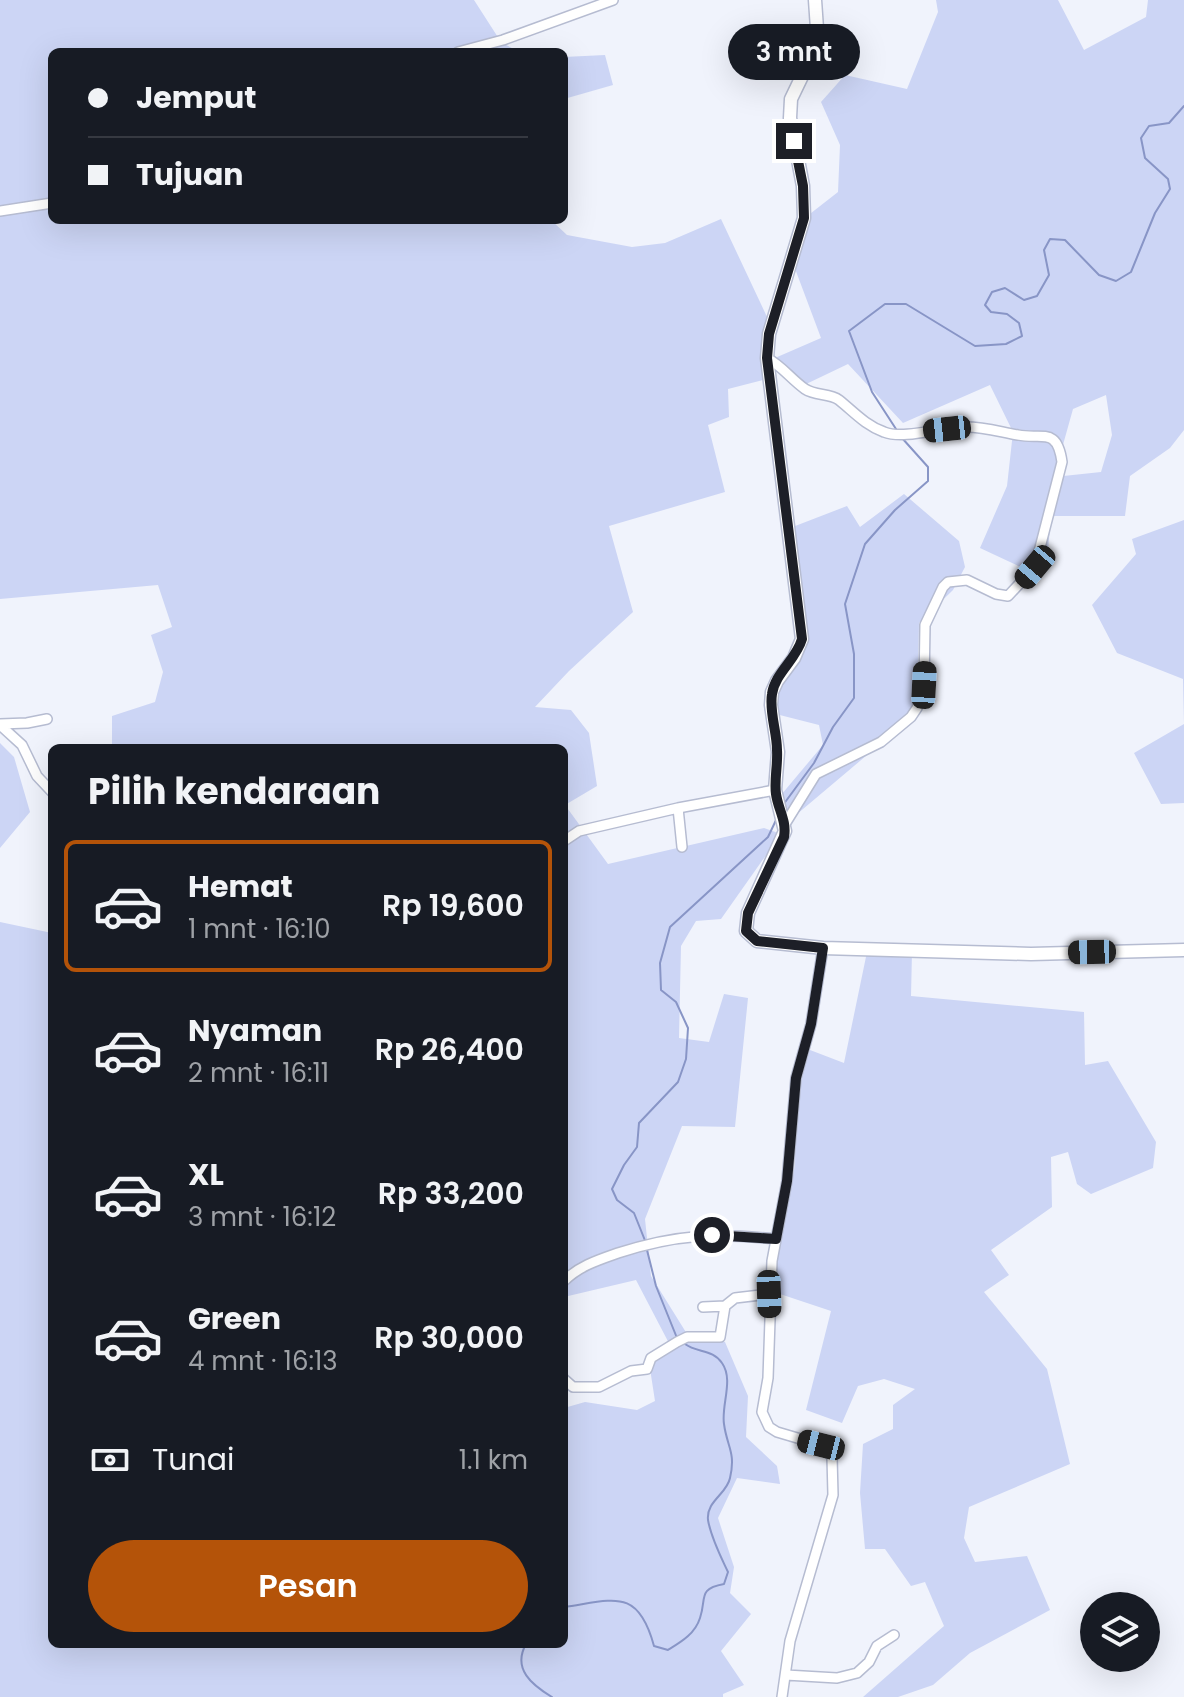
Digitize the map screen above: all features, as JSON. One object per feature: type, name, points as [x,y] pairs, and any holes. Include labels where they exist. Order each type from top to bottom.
[{"type":"main road","points":[[815,0],[818,43],[791,99],[790,118],[803,186],[804,218],[769,334],[767,358],[802,639],[772,692],[778,752],[776,796],[784,822],[784,837],[748,913],[746,931],[757,941],[823,948],[1031,954],[1184,950]]},
{"type":"street","points":[[473,48],[613,0]]},
{"type":"street","points":[[0,211],[48,204]]},
{"type":"street","points":[[767,358],[782,366],[804,389],[834,397],[859,419],[885,433],[964,427],[1003,430],[1018,436],[1041,434],[1056,441],[1062,462],[1035,567],[1008,596],[996,594],[967,580],[948,582],[943,587],[925,625],[924,685],[911,717],[881,742],[816,774],[784,822]]},
{"type":"street","points":[[0,724],[47,719]]},
{"type":"street","points":[[0,724],[22,745],[37,776],[48,788]]},
{"type":"street","points":[[568,838],[579,831],[678,808],[776,796]]},
{"type":"street","points":[[678,808],[682,847]]},
{"type":"street","points":[[782,1697],[785,1660],[833,1495],[832,1457],[825,1447],[769,1427],[763,1417],[762,1404],[768,1378],[769,1294],[787,1181],[796,1078],[811,1024],[823,948]]},
{"type":"street","points":[[568,1277],[595,1261],[663,1239],[702,1235],[776,1239]]},
{"type":"street","points":[[703,1307],[725,1306],[735,1298],[769,1294]]},
{"type":"street","points":[[568,1383],[573,1387],[599,1387],[631,1371],[647,1369],[651,1358],[687,1337],[720,1337],[725,1306]]},
{"type":"street","points":[[786,1675],[837,1678],[857,1673],[869,1662],[877,1646],[894,1635]]},
{"type":"shaded area","points":[[0,0],[474,0],[501,42],[512,48],[48,48],[48,224],[555,224],[567,235],[632,247],[665,243],[721,219],[768,319],[768,361],[821,338],[791,258],[806,217],[838,192],[840,145],[821,102],[845,75],[907,89],[938,12],[936,0],[1058,0],[1084,50],[1146,17],[1148,0],[1184,0],[1184,430],[1170,448],[1130,476],[1125,516],[1051,516],[1048,551],[1029,571],[980,548],[1007,486],[1013,432],[990,385],[903,423],[848,364],[802,386],[768,362],[767,379],[728,389],[729,417],[708,425],[725,492],[609,526],[633,612],[535,707],[571,710],[589,733],[597,786],[568,803],[568,744],[112,744],[112,716],[155,702],[163,672],[151,635],[172,627],[158,585],[0,599]],"holes":[[[1106,395],[1112,435],[1101,472],[1054,477],[1073,409]]]},
{"type":"shaded area","points":[[605,55],[613,85],[568,98],[568,57]]},
{"type":"shaded area","points":[[904,494],[959,541],[965,567],[953,590],[919,623],[917,704],[886,739],[790,820],[776,801],[823,745],[819,725],[764,711],[774,679],[803,644],[790,528],[847,506],[860,527]]},
{"type":"shaded area","points":[[1184,520],[1184,724],[1183,679],[1117,653],[1092,605],[1136,554],[1132,539]]},
{"type":"shaded area","points":[[1184,724],[1184,803],[1161,804],[1134,753]]},
{"type":"shaded area","points":[[0,743],[14,757],[30,812],[0,848]]},
{"type":"shaded area","points":[[568,809],[608,864],[764,828],[781,834],[721,919],[696,921],[681,946],[679,1038],[709,1042],[724,994],[748,998],[735,1127],[682,1126],[645,1219],[651,1276],[692,1342],[725,1342],[748,1396],[746,1437],[777,1466],[780,1484],[737,1478],[718,1518],[734,1567],[730,1593],[751,1614],[721,1651],[744,1685],[723,1694],[723,1697],[0,1697],[0,922],[48,932],[48,1648],[568,1648],[568,1407],[585,1402],[637,1410],[655,1401],[649,1362],[672,1349],[636,1280],[568,1296]]},
{"type":"shaded area","points":[[867,952],[912,952],[911,996],[1084,1012],[1085,1065],[1108,1061],[1156,1142],[1153,1168],[1091,1194],[1077,1184],[1068,1152],[1051,1157],[1052,1207],[991,1250],[1009,1275],[984,1292],[1047,1369],[1070,1464],[969,1507],[964,1538],[975,1562],[1027,1556],[1050,1610],[970,1653],[933,1685],[898,1697],[863,1697],[944,1626],[925,1582],[911,1586],[885,1549],[865,1549],[860,1493],[863,1444],[893,1429],[893,1405],[915,1389],[884,1379],[858,1386],[842,1423],[806,1410],[831,1311],[771,1291],[795,1165],[796,1092],[810,1050],[844,1063]]},
{"type":"waterway","points":[[896,429],[872,392],[849,331],[885,304],[906,304],[975,346],[1006,344],[1022,336],[1019,323],[1007,314],[991,312],[985,305],[992,292],[1005,288],[1024,300],[1037,296],[1049,275],[1044,250],[1050,239],[1065,240],[1099,275],[1116,281],[1131,272],[1155,213],[1170,189],[1168,179],[1145,158],[1141,138],[1149,126],[1169,123],[1184,106]]},
{"type":"waterway","points":[[783,805],[814,763],[833,727],[854,698],[854,654],[845,604],[865,544],[895,510],[928,481],[928,467],[902,438]]},
{"type":"waterway","points":[[646,1243],[634,1213],[617,1200],[612,1189],[637,1147],[639,1123],[678,1082],[686,1059],[688,1028],[676,1002],[661,990],[660,963],[670,927],[768,837],[777,818]]},
{"type":"waterway","points":[[647,1250],[656,1286],[677,1338]]},
{"type":"waterway","points":[[568,1606],[610,1601],[632,1606],[648,1627],[654,1646],[668,1650],[695,1629],[706,1592],[724,1584],[728,1572],[714,1540],[708,1513],[728,1484],[732,1469],[724,1417],[727,1377],[718,1359],[685,1344]]},
{"type":"waterway","points":[[524,1648],[521,1661],[526,1675],[552,1697]]},
{"type":"route","points":[[712,1235],[776,1239],[787,1181],[796,1078],[811,1024],[823,948],[757,941],[746,931],[748,913],[784,837],[785,824],[775,790],[778,752],[772,692],[802,639],[767,371],[769,334],[804,218],[803,186],[794,141]]}]
